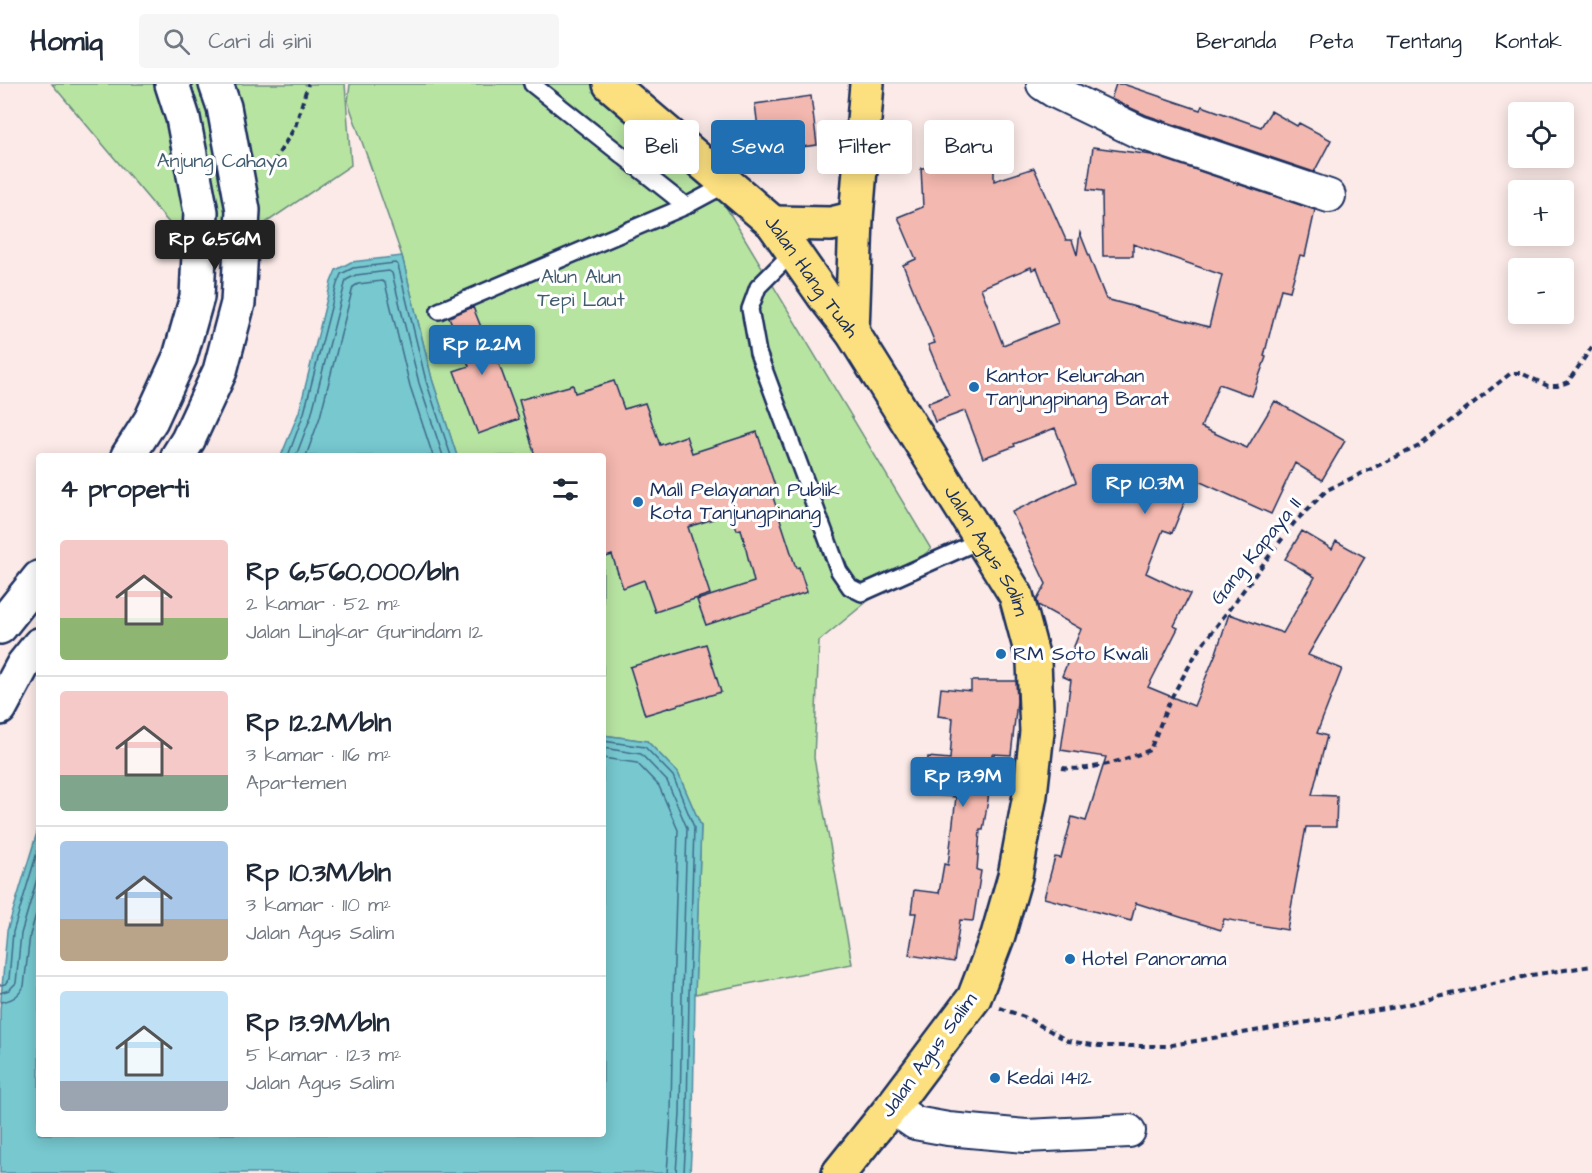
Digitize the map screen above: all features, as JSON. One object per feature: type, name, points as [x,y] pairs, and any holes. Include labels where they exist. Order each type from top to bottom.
[{"type":"highway","name":"Jalan Hang Tuah","points":[[610,84],[773,223],[852,332]]},
{"type":"highway","name":"Jalan Hang Tuah","points":[[852,332],[856,218],[867,84]]},
{"type":"highway","points":[[773,223],[831,224],[856,218]]},
{"type":"highway","name":"Jalan Agus Salim","points":[[839,1173],[974,998],[998,935],[1015,876],[1030,795],[1037,732],[1034,662],[1016,596],[852,332]]},
{"type":"street","points":[[130,453],[151,420],[180,357],[197,297],[201,212],[183,118],[171,84]]},
{"type":"street","points":[[180,453],[220,371],[238,303],[243,210],[224,107],[216,84]]},
{"type":"street","points":[[1043,84],[1139,132],[1329,196]]},
{"type":"street","points":[[0,627],[36,582]]},
{"type":"street","points":[[0,708],[23,665],[36,649]]},
{"type":"street","points":[[892,1107],[915,1122],[948,1129],[1026,1136],[1129,1131]]},
{"type":"lane","points":[[532,84],[686,206]]},
{"type":"lane","points":[[439,311],[686,206],[728,184]]},
{"type":"lane","points":[[793,252],[758,287],[750,309],[758,353],[839,571],[850,587],[862,593],[981,540]]},
{"type":"path","points":[[243,210],[295,127],[308,84]]},
{"type":"path","name":"Gang Kapaya II","points":[[1034,764],[1075,770],[1129,758],[1150,750],[1170,700],[1197,652],[1294,523],[1327,490],[1419,446],[1510,373],[1521,373],[1548,386],[1568,382],[1592,347]]},
{"type":"path","points":[[974,998],[1027,1018],[1068,1041],[1099,1046],[1166,1046],[1396,1008],[1531,975],[1592,966]]},
{"type":"green space","name":"Anjung Cahaya","points":[[52,84],[345,84],[351,165],[233,245],[170,224]]},
{"type":"green space","name":"Alun Alun Tepi Laut","points":[[350,84],[605,84],[646,120],[624,120],[624,174],[699,174],[699,167],[705,172],[931,549],[819,641],[814,758],[852,964],[695,994],[701,826],[678,773],[647,741],[606,735],[606,453],[456,453],[432,379],[402,256],[348,102]]},
{"type":"water","points":[[402,256],[432,379],[456,453],[282,453],[299,412],[331,282],[336,270],[351,262]]},
{"type":"water","points":[[606,735],[647,741],[678,773],[701,826],[690,1173],[0,1173],[0,1010],[7,931],[36,836],[36,1137],[606,1137]]},
{"type":"building","points":[[1116,84],[1123,84],[1200,110],[1202,106],[1261,127],[1271,111],[1297,126],[1299,123],[1331,140],[1314,172],[1146,115],[1111,99]]},
{"type":"building","points":[[811,96],[817,145],[805,146],[805,120],[757,120],[755,104]]},
{"type":"building","points":[[1093,147],[1152,155],[1315,210],[1305,256],[1300,255],[1290,291],[1281,289],[1264,356],[1266,357],[1252,396],[1219,384],[1201,427],[1247,448],[1275,401],[1345,441],[1322,480],[1295,463],[1271,514],[1194,479],[1172,533],[1163,530],[1146,573],[1190,594],[1174,626],[1178,628],[1148,687],[1194,706],[1229,614],[1283,633],[1315,577],[1285,559],[1302,531],[1332,549],[1336,541],[1365,557],[1308,655],[1342,669],[1317,733],[1327,736],[1312,795],[1337,796],[1336,827],[1306,827],[1287,930],[1224,919],[1221,930],[1136,903],[1131,921],[1044,898],[1055,857],[1061,858],[1072,817],[1086,821],[1106,757],[1061,750],[1071,680],[1062,676],[1081,629],[1038,605],[1037,600],[1046,584],[1012,512],[1076,482],[1055,428],[983,458],[965,411],[935,422],[928,403],[949,395],[928,345],[935,343],[903,265],[916,259],[898,217],[923,207],[921,168],[924,168],[924,174],[994,174],[994,181],[1034,168],[1066,240],[1072,240],[1077,255],[1080,233],[1106,299],[1209,327],[1222,275],[1133,244],[1133,256],[1103,256],[1102,192],[1087,190]],"holes":[[[1031,267],[1032,270],[1037,268],[1058,323],[1003,345],[981,288]]]},
{"type":"building","points":[[473,307],[493,357],[496,356],[519,419],[478,434],[454,371],[469,366],[449,317]]},
{"type":"building","points":[[614,381],[624,409],[645,403],[660,445],[686,436],[692,453],[757,432],[775,486],[770,488],[796,568],[799,567],[807,592],[706,625],[697,600],[754,582],[741,529],[737,530],[732,513],[688,527],[710,594],[655,612],[644,580],[623,588],[612,555],[606,557],[606,453],[534,453],[519,400],[573,385],[575,393]]},
{"type":"building","points":[[706,644],[721,692],[645,715],[630,667]]},
{"type":"building","points":[[971,681],[1016,681],[1017,701],[1011,755],[992,754],[988,800],[983,830],[980,830],[977,870],[981,871],[973,921],[960,920],[954,962],[909,955],[916,913],[911,913],[914,890],[939,893],[944,864],[948,865],[956,797],[924,794],[928,757],[950,759],[953,718],[938,716],[941,688],[971,691]]},
{"type":"place","name":"Kantor Kelurahan Tanjungpinang Barat","points":[[974,387]]},
{"type":"place","name":"Mall Pelayanan Publik Kota Tanjungpinang","points":[[638,502]]},
{"type":"place","name":"RM Soto Kwali","points":[[1001,654]]},
{"type":"place","name":"Hotel Panorama","points":[[1070,959]]},
{"type":"place","name":"Kedai 1412","points":[[995,1078]]}]
